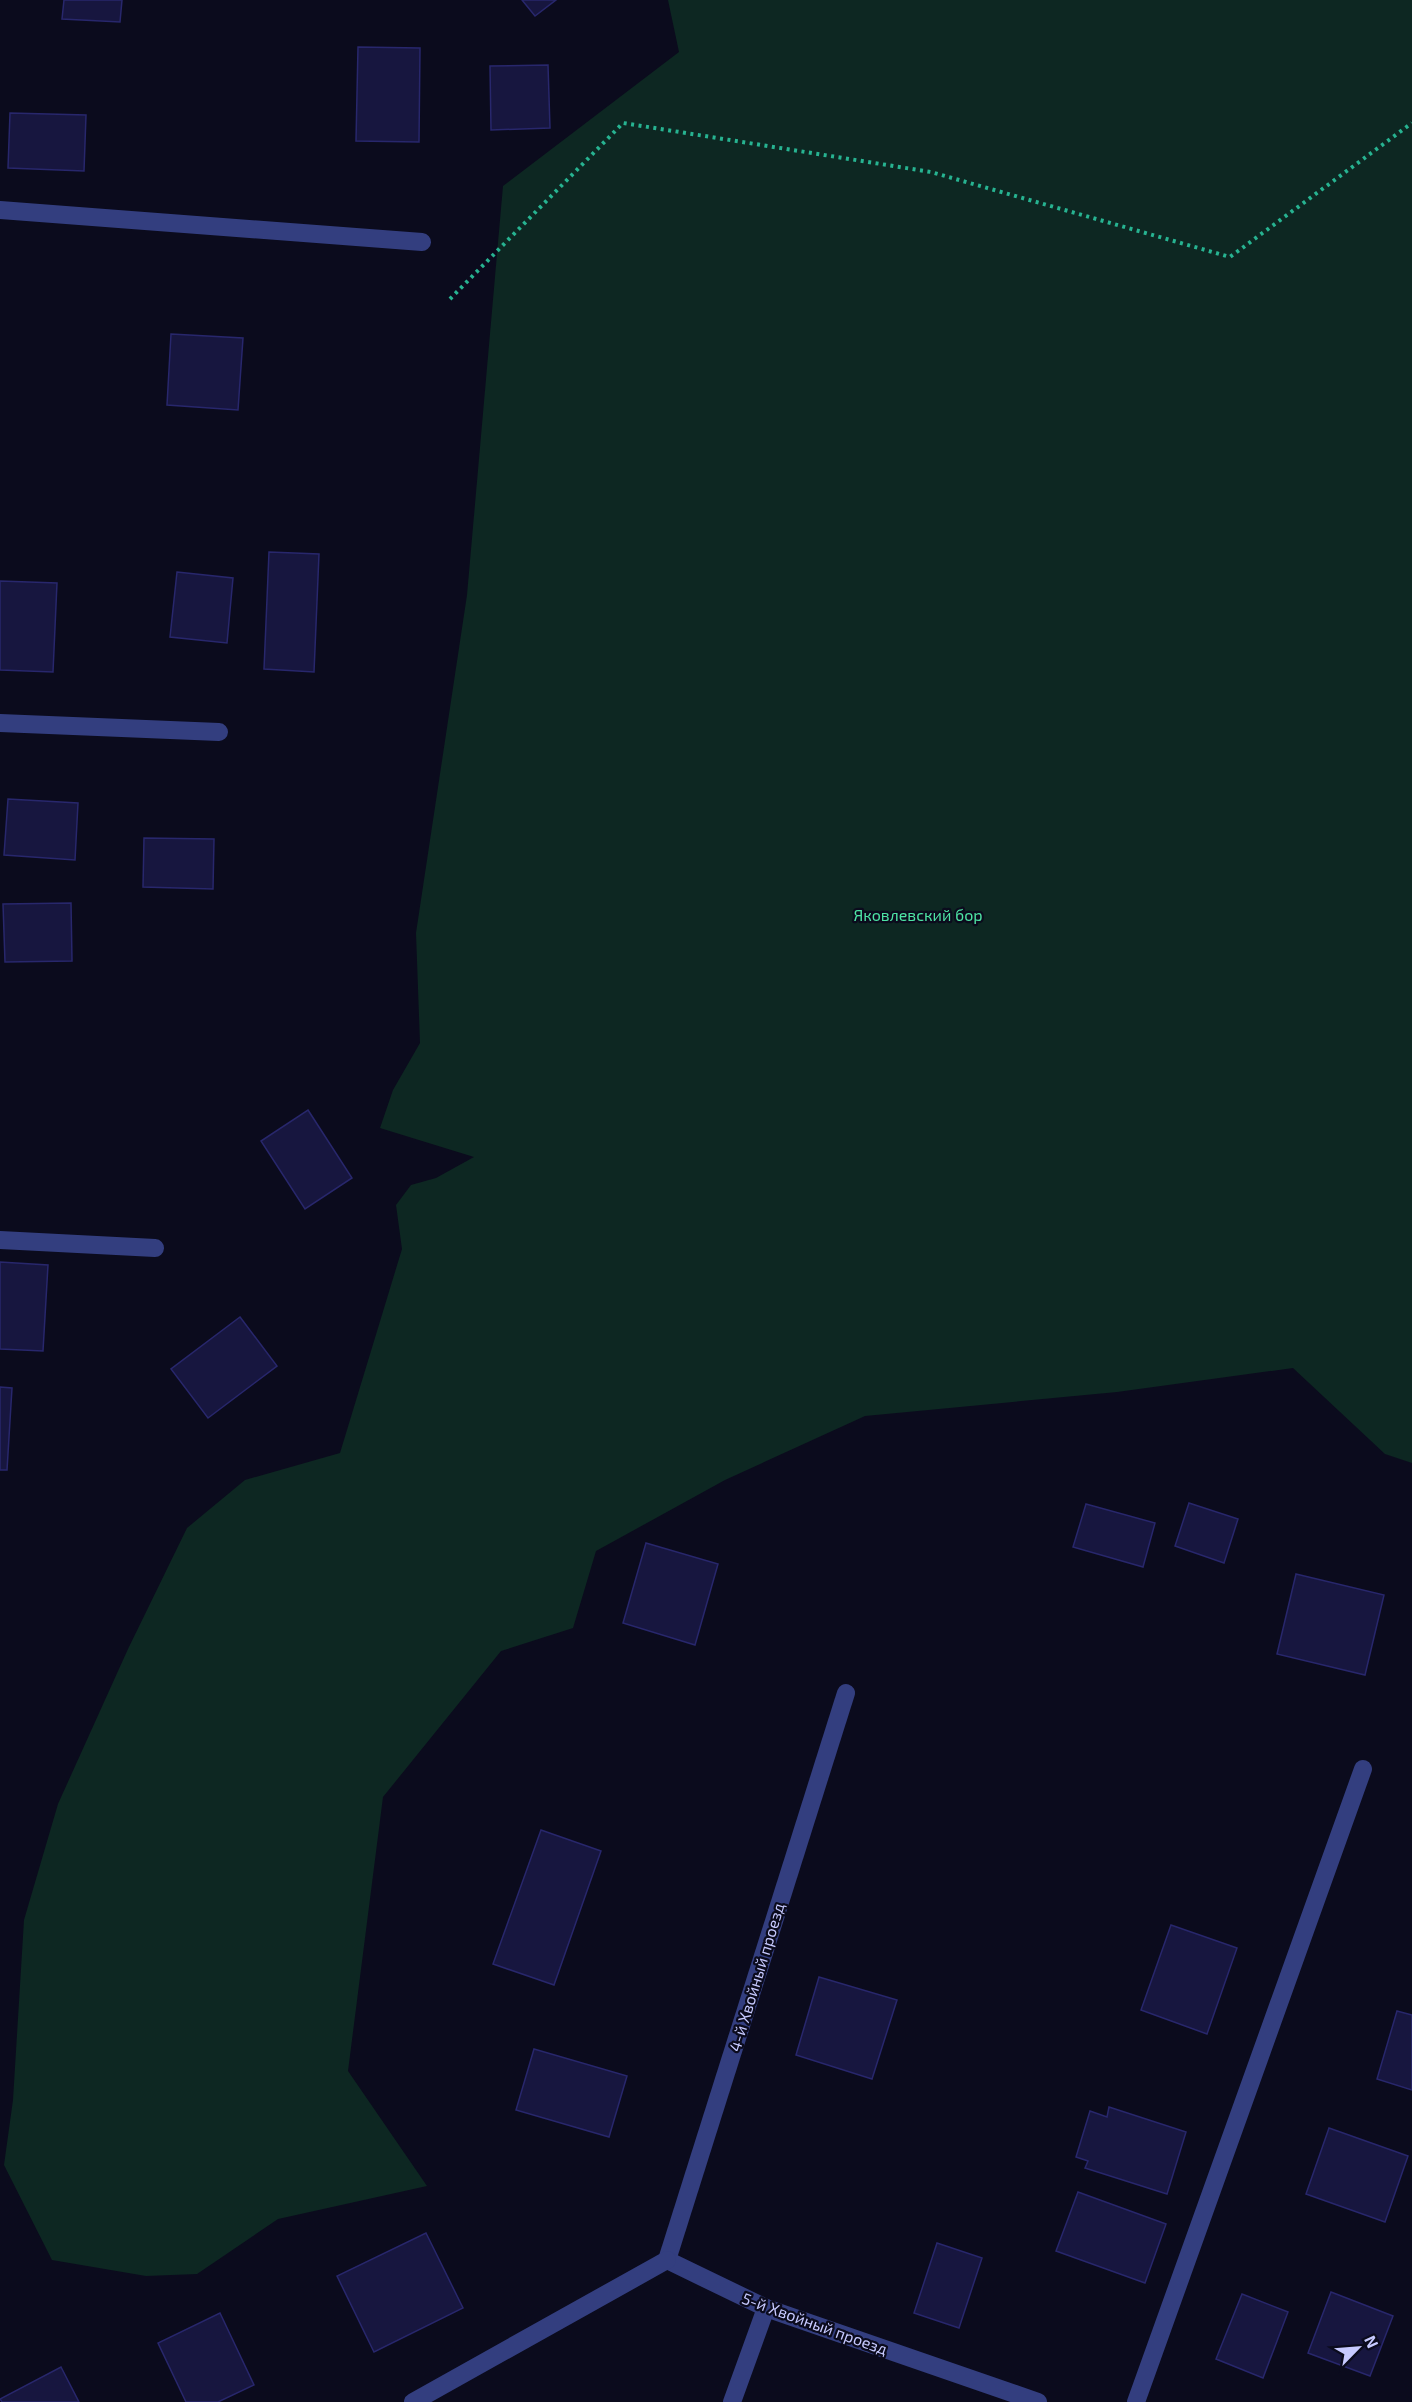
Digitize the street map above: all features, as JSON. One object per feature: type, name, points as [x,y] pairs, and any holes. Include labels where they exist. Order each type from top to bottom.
[{"type":"street","points":[[0,210],[422,242]]},
{"type":"street","points":[[0,723],[219,732]]},
{"type":"street","points":[[0,1240],[155,1248]]},
{"type":"street","name":"4-й Хвойный проезд","points":[[667,2260],[846,1693]]},
{"type":"street","points":[[1136,2402],[1363,1769]]},
{"type":"street","points":[[413,2402],[667,2260]]},
{"type":"street","name":"5-й Хвойный проезд","points":[[667,2260],[766,2308],[1038,2402]]},
{"type":"street","points":[[732,2402],[766,2308]]},
{"type":"path","points":[[450,299],[623,123],[932,172],[1230,257],[1412,123]]},
{"type":"green space","name":"Яковлевский бор","points":[[668,0],[1412,0],[1412,1463],[1385,1454],[1293,1368],[1117,1392],[865,1416],[725,1480],[596,1551],[573,1628],[501,1651],[383,1797],[348,2071],[427,2186],[278,2219],[197,2274],[146,2276],[52,2260],[4,2165],[13,2100],[24,1920],[58,1804],[128,1649],[187,1528],[245,1480],[340,1453],[402,1249],[396,1205],[411,1185],[436,1178],[474,1157],[380,1128],[393,1090],[420,1043],[416,933],[467,595],[503,186],[679,52]]},
{"type":"building","points":[[64,0],[122,0],[120,22],[62,19]]},
{"type":"building","points":[[522,0],[556,0],[535,16]]},
{"type":"building","points":[[358,47],[420,48],[419,142],[356,141]]},
{"type":"building","points":[[548,65],[550,128],[491,130],[490,66]]},
{"type":"building","points":[[10,113],[86,115],[84,171],[8,168]]},
{"type":"building","points":[[171,334],[243,338],[238,410],[167,405]]},
{"type":"building","points":[[269,552],[319,554],[314,672],[264,669]]},
{"type":"building","points":[[177,572],[233,578],[227,643],[170,637]]},
{"type":"building","points":[[0,581],[57,583],[53,672],[0,670]]},
{"type":"building","points":[[8,799],[78,803],[75,860],[4,855]]},
{"type":"building","points":[[144,838],[214,839],[213,889],[143,887]]},
{"type":"building","points":[[71,903],[72,961],[5,962],[3,904]]},
{"type":"building","points":[[308,1110],[352,1178],[305,1209],[261,1141]]},
{"type":"building","points":[[0,1262],[48,1265],[43,1351],[0,1349]]},
{"type":"building","points":[[240,1317],[277,1366],[208,1418],[171,1369]]},
{"type":"building","points":[[0,1387],[12,1388],[7,1470],[0,1470]]},
{"type":"building","points":[[1189,1503],[1238,1519],[1224,1563],[1175,1546]]},
{"type":"building","points":[[1086,1504],[1155,1523],[1143,1567],[1073,1547]]},
{"type":"building","points":[[646,1543],[718,1564],[695,1645],[623,1623]]},
{"type":"building","points":[[1296,1574],[1384,1595],[1365,1675],[1277,1654]]},
{"type":"building","points":[[541,1830],[601,1851],[554,1985],[493,1964]]},
{"type":"building","points":[[1171,1925],[1237,1948],[1207,2034],[1141,2010]]},
{"type":"building","points":[[819,1977],[897,2000],[872,2079],[796,2055]]},
{"type":"building","points":[[1397,2011],[1412,2015],[1412,2090],[1377,2079]]},
{"type":"building","points":[[534,2049],[627,2076],[609,2137],[516,2110]]},
{"type":"building","points":[[1109,2107],[1186,2132],[1167,2194],[1085,2168],[1088,2161],[1076,2157],[1090,2111],[1107,2117]]},
{"type":"building","points":[[1329,2128],[1408,2156],[1385,2222],[1306,2194]]},
{"type":"building","points":[[1078,2192],[1166,2224],[1145,2283],[1056,2251]]},
{"type":"building","points":[[426,2233],[463,2308],[374,2352],[337,2276]]},
{"type":"building","points":[[937,2243],[982,2258],[959,2328],[914,2313]]},
{"type":"building","points":[[1331,2292],[1393,2316],[1370,2376],[1308,2353]]},
{"type":"building","points":[[1242,2294],[1288,2312],[1263,2378],[1216,2359]]},
{"type":"building","points":[[220,2313],[254,2385],[218,2402],[186,2402],[158,2343]]},
{"type":"building","points":[[61,2367],[79,2402],[2,2402],[0,2399]]}]
